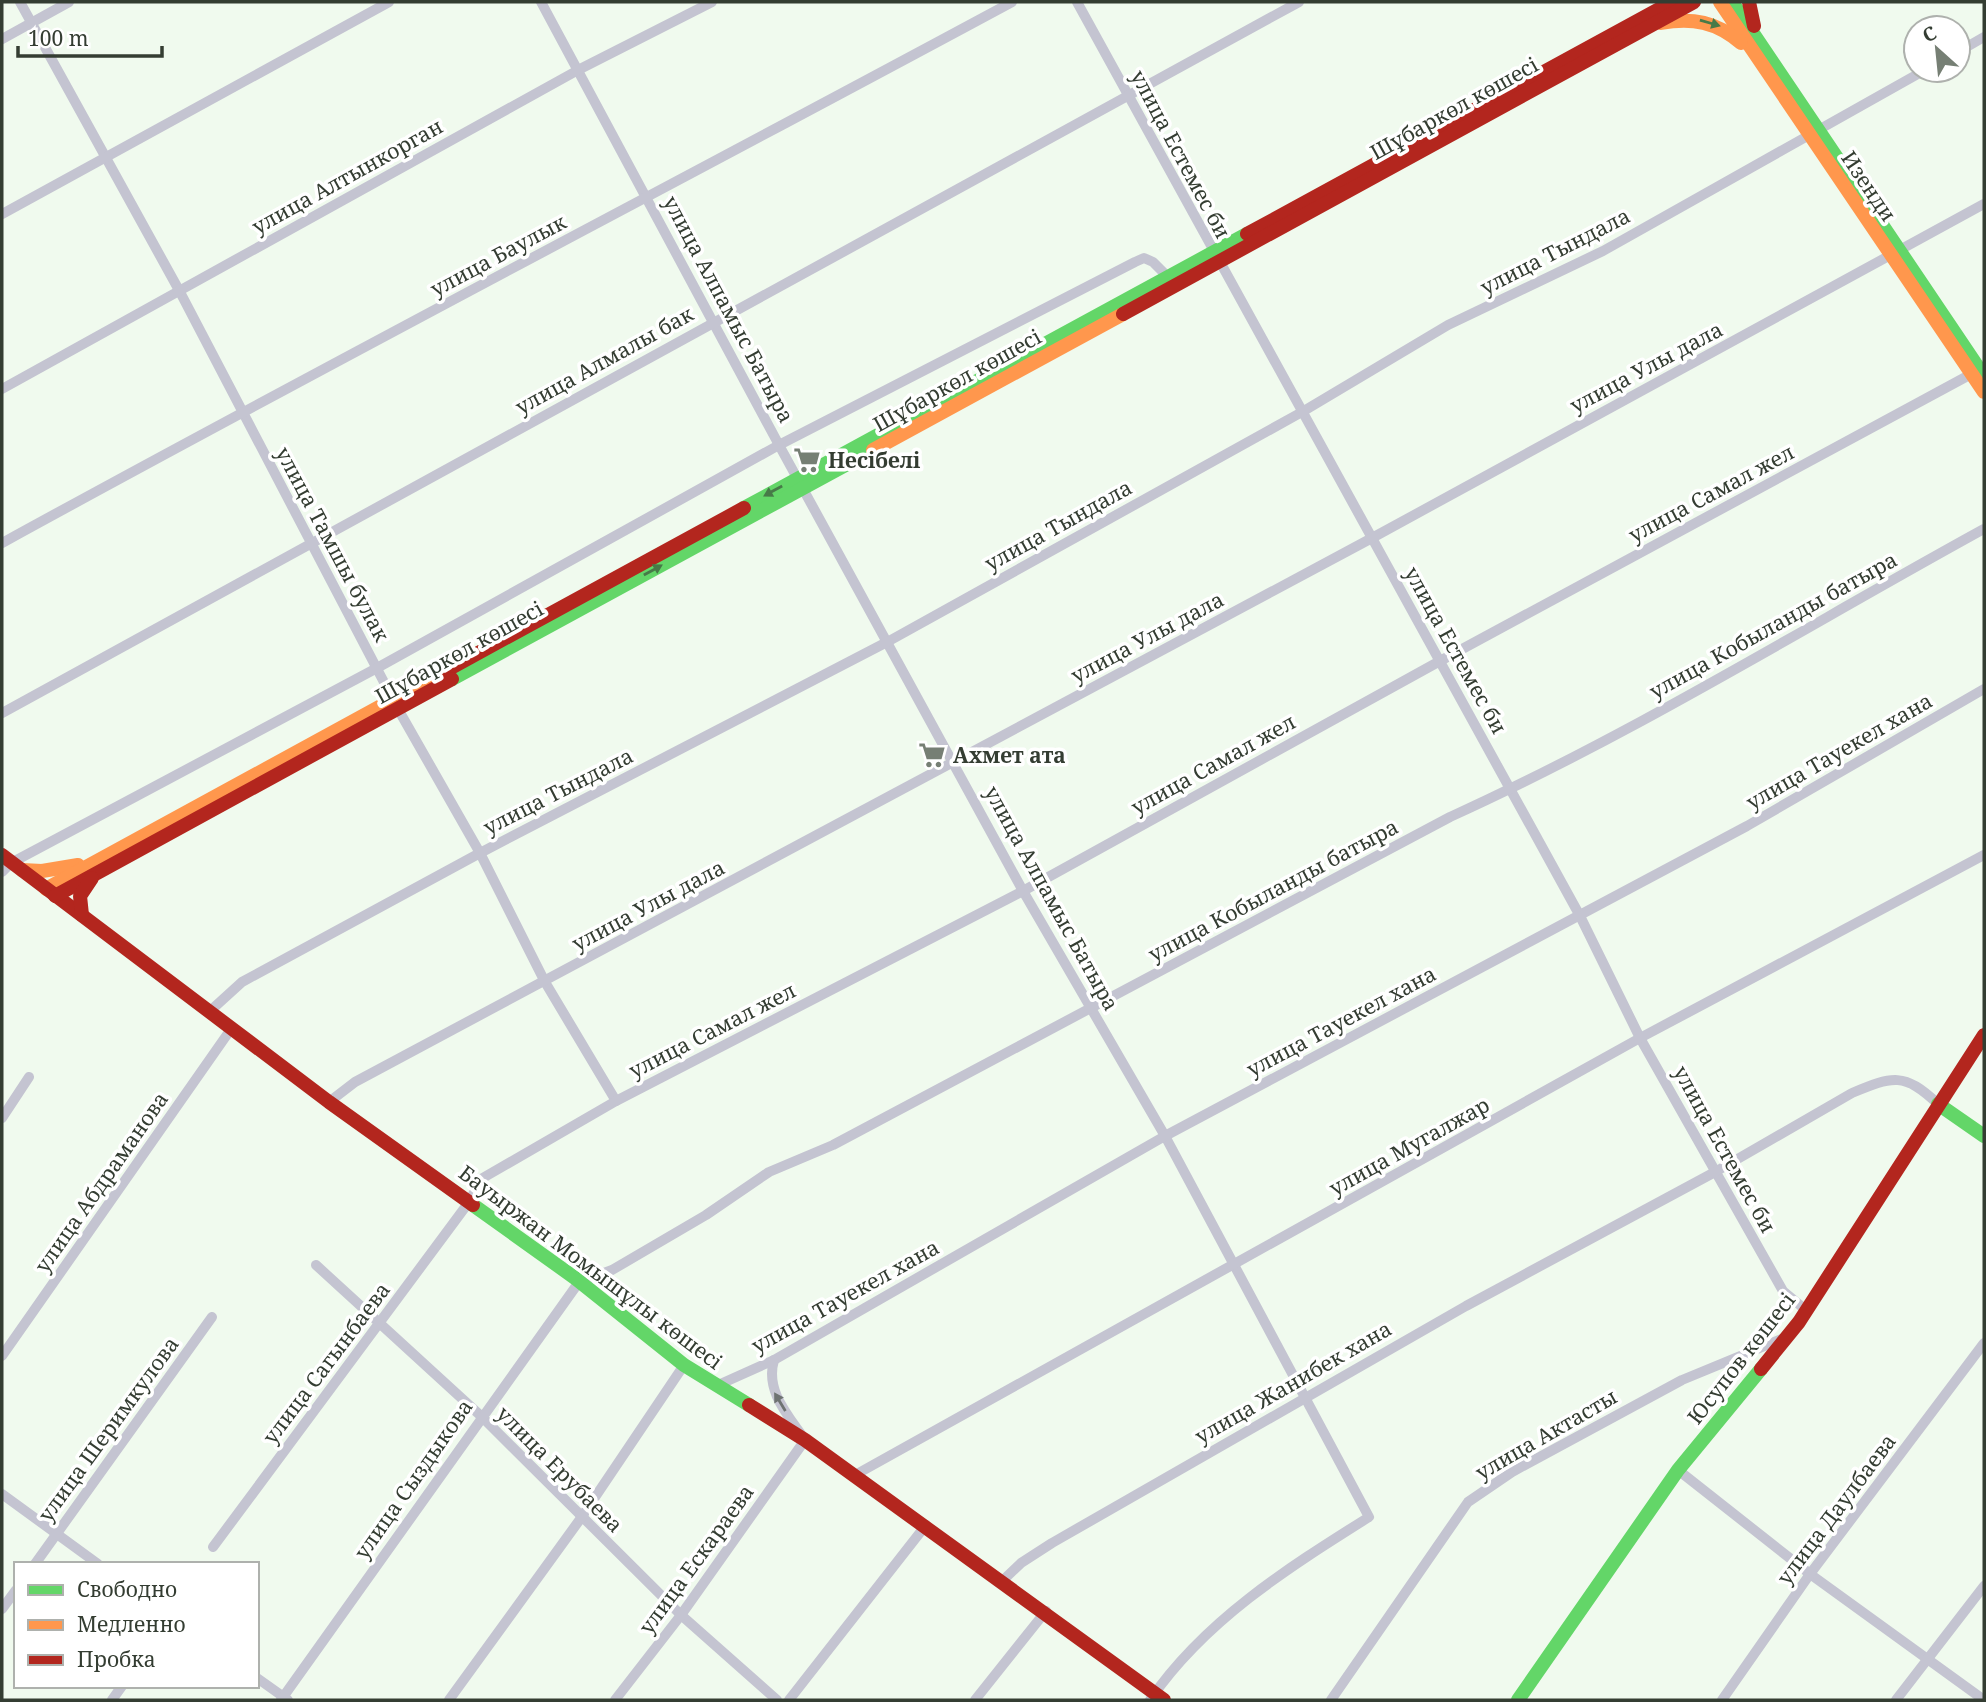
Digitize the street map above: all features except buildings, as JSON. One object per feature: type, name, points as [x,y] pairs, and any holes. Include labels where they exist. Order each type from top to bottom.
[{"type":"street","name":"улица Тамшы булак","points":[[20,2],[104,159],[180,292],[395,704],[480,853],[545,982],[616,1101]]},
{"type":"street","points":[[2,38],[69,2]]},
{"type":"street","points":[[2,214],[389,2]]},
{"type":"street","name":"улица Алпамыс Батыра","points":[[541,2],[580,69],[779,445],[1024,891],[1165,1136],[1369,1517],[1292,1566],[1201,1637],[1156,1698]]},
{"type":"street","name":"улица Алтынкорган","points":[[2,388],[580,69],[712,2]]},
{"type":"street","name":"улица Баулык","points":[[2,543],[243,411],[649,198],[1012,2]]},
{"type":"street","name":"улица Естемес би","points":[[1077,2],[1214,256],[1580,916],[1640,1038],[1783,1291],[1807,1311]]},
{"type":"street","name":"улица Алмалы бак","points":[[2,713],[1300,2]]},
{"type":"street","points":[[1646,21],[1661,2]]},
{"type":"street","name":"Шұбаркөл көшесі","points":[[1646,21],[1672,2]]},
{"type":"street","name":"Шұбаркөл көшесі","points":[[50,892],[100,859],[395,704],[1646,21],[1694,2]]},
{"type":"street","name":"Изенди","points":[[1720,2],[1761,54],[1895,254],[1980,371],[1984,392]]},
{"type":"street","name":"Изенди","points":[[1732,2],[1761,54]]},
{"type":"street","points":[[1749,2],[1761,54]]},
{"type":"street","points":[[1646,21],[1702,20],[1721,26],[1761,54]]},
{"type":"street","name":"улица Тындала","points":[[209,1012],[242,982],[480,853],[889,641],[1302,412],[1448,325],[1603,251],[1902,83]]},
{"type":"street","name":"улица Улы дала","points":[[329,1102],[355,1082],[955,763],[1984,204]]},
{"type":"street","name":"Шұбаркөл көшесі","points":[[800,483],[1167,276],[1214,256]]},
{"type":"street","name":"Шұбаркөл көшесі","points":[[9,865],[377,668],[779,445],[1144,258],[1153,262],[1167,276]]},
{"type":"street","name":"улица Самал жел","points":[[470,1202],[481,1179],[616,1101],[1024,891],[1440,661],[1980,371]]},
{"type":"street","name":"улица Кобыланды батыра","points":[[579,1282],[612,1270],[683,1229],[769,1172],[833,1145],[1092,1010],[1450,817],[1511,790],[1758,659],[1826,616],[1984,529]]},
{"type":"street","name":"улица Тауекел хана","points":[[716,1386],[774,1360],[1165,1136],[1747,826],[1984,689]]},
{"type":"street","name":"Шұбаркөл көшесі","points":[[50,892],[96,874],[395,704]]},
{"type":"street","name":"улица Мугалжар","points":[[855,1475],[1235,1266],[1640,1038],[1984,855]]},
{"type":"street","points":[[9,865],[50,870],[100,859]]},
{"type":"street","name":"Бауыржан Момышұлы көшесі","points":[[9,865],[82,915],[329,1102],[579,1282],[684,1365],[805,1440],[926,1525],[1001,1582],[1046,1611],[1156,1698]]},
{"type":"street","points":[[82,915],[80,896],[96,874]]},
{"type":"street","name":"улица Абдраманова","points":[[2,1356],[231,1029]]},
{"type":"street","name":"Юсупов көшесі","points":[[1518,1700],[1678,1470],[1807,1311],[1984,1035]]},
{"type":"street","points":[[2,1118],[29,1077]]},
{"type":"street","name":"улица Жанибек хана","points":[[1001,1582],[1021,1563],[1052,1543],[1303,1397],[1611,1225],[1715,1172],[1852,1093],[1888,1079],[1917,1084],[1938,1104]]},
{"type":"street","points":[[1938,1104],[1984,1136]]},
{"type":"street","name":"улица Сагынбаева","points":[[213,1547],[470,1202]]},
{"type":"street","name":"улица Ерубаева","points":[[316,1265],[481,1416],[681,1615],[777,1700]]},
{"type":"street","name":"улица Сыздыкова","points":[[284,1699],[481,1416],[579,1282]]},
{"type":"street","name":"улица Шеримкулова","points":[[36,1562],[212,1317]]},
{"type":"street","name":"улица Актасты","points":[[1331,1700],[1468,1502],[1512,1472],[1682,1380],[1787,1337]]},
{"type":"street","name":"улица Даулбаева","points":[[1722,1700],[1810,1574],[1984,1343]]},
{"type":"street","points":[[774,1360],[770,1374],[774,1392],[805,1440]]},
{"type":"street","points":[[449,1700],[581,1518],[684,1365]]},
{"type":"street","name":"улица Ескараева","points":[[615,1700],[681,1615],[805,1440]]},
{"type":"street","points":[[1678,1470],[1810,1574],[1984,1700]]},
{"type":"street","points":[[2,1494],[95,1562]]},
{"type":"street","points":[[789,1700],[926,1525]]},
{"type":"street","points":[[1896,1700],[1984,1586]]},
{"type":"street","points":[[2,1609],[14,1593]]},
{"type":"street","points":[[975,1700],[1046,1611]]},
{"type":"street","points":[[259,1680],[284,1699]]},
{"type":"traffic: fast","points":[[1732,2],[1984,376]]},
{"type":"traffic: fast","points":[[744,508],[1247,234]]},
{"type":"traffic: fast","points":[[452,679],[873,450]]},
{"type":"traffic: fast","points":[[1938,1104],[1984,1136]]},
{"type":"traffic: fast","points":[[473,1205],[575,1278],[684,1365],[749,1405]]},
{"type":"traffic: fast","points":[[1518,1700],[1678,1470],[1761,1369]]},
{"type":"traffic: slow","points":[[1720,2],[1984,392]]},
{"type":"traffic: slow","points":[[1661,23],[1704,23],[1723,30],[1741,43]]},
{"type":"traffic: slow","points":[[873,450],[1123,314]]},
{"type":"traffic: slow","points":[[46,889],[447,670]]},
{"type":"traffic: slow","points":[[22,870],[42,871],[78,865]]},
{"type":"traffic: jam","points":[[1247,234],[1672,2]]},
{"type":"traffic: jam","points":[[1123,314],[1694,2]]},
{"type":"traffic: jam","points":[[1749,2],[1754,26]]},
{"type":"traffic: jam","points":[[447,670],[744,508]]},
{"type":"traffic: jam","points":[[55,896],[452,679]]},
{"type":"traffic: jam","points":[[2,855],[329,1102],[473,1205]]},
{"type":"traffic: jam","points":[[82,915],[80,896],[92,878]]},
{"type":"traffic: jam","points":[[1761,1369],[1799,1322],[1984,1035]]},
{"type":"traffic: jam","points":[[749,1405],[805,1440],[1164,1700]]},
{"type":"place","name":"Несібелі","points":[[807,460]]},
{"type":"place","name":"Ахмет ата","points":[[932,755]]}]
